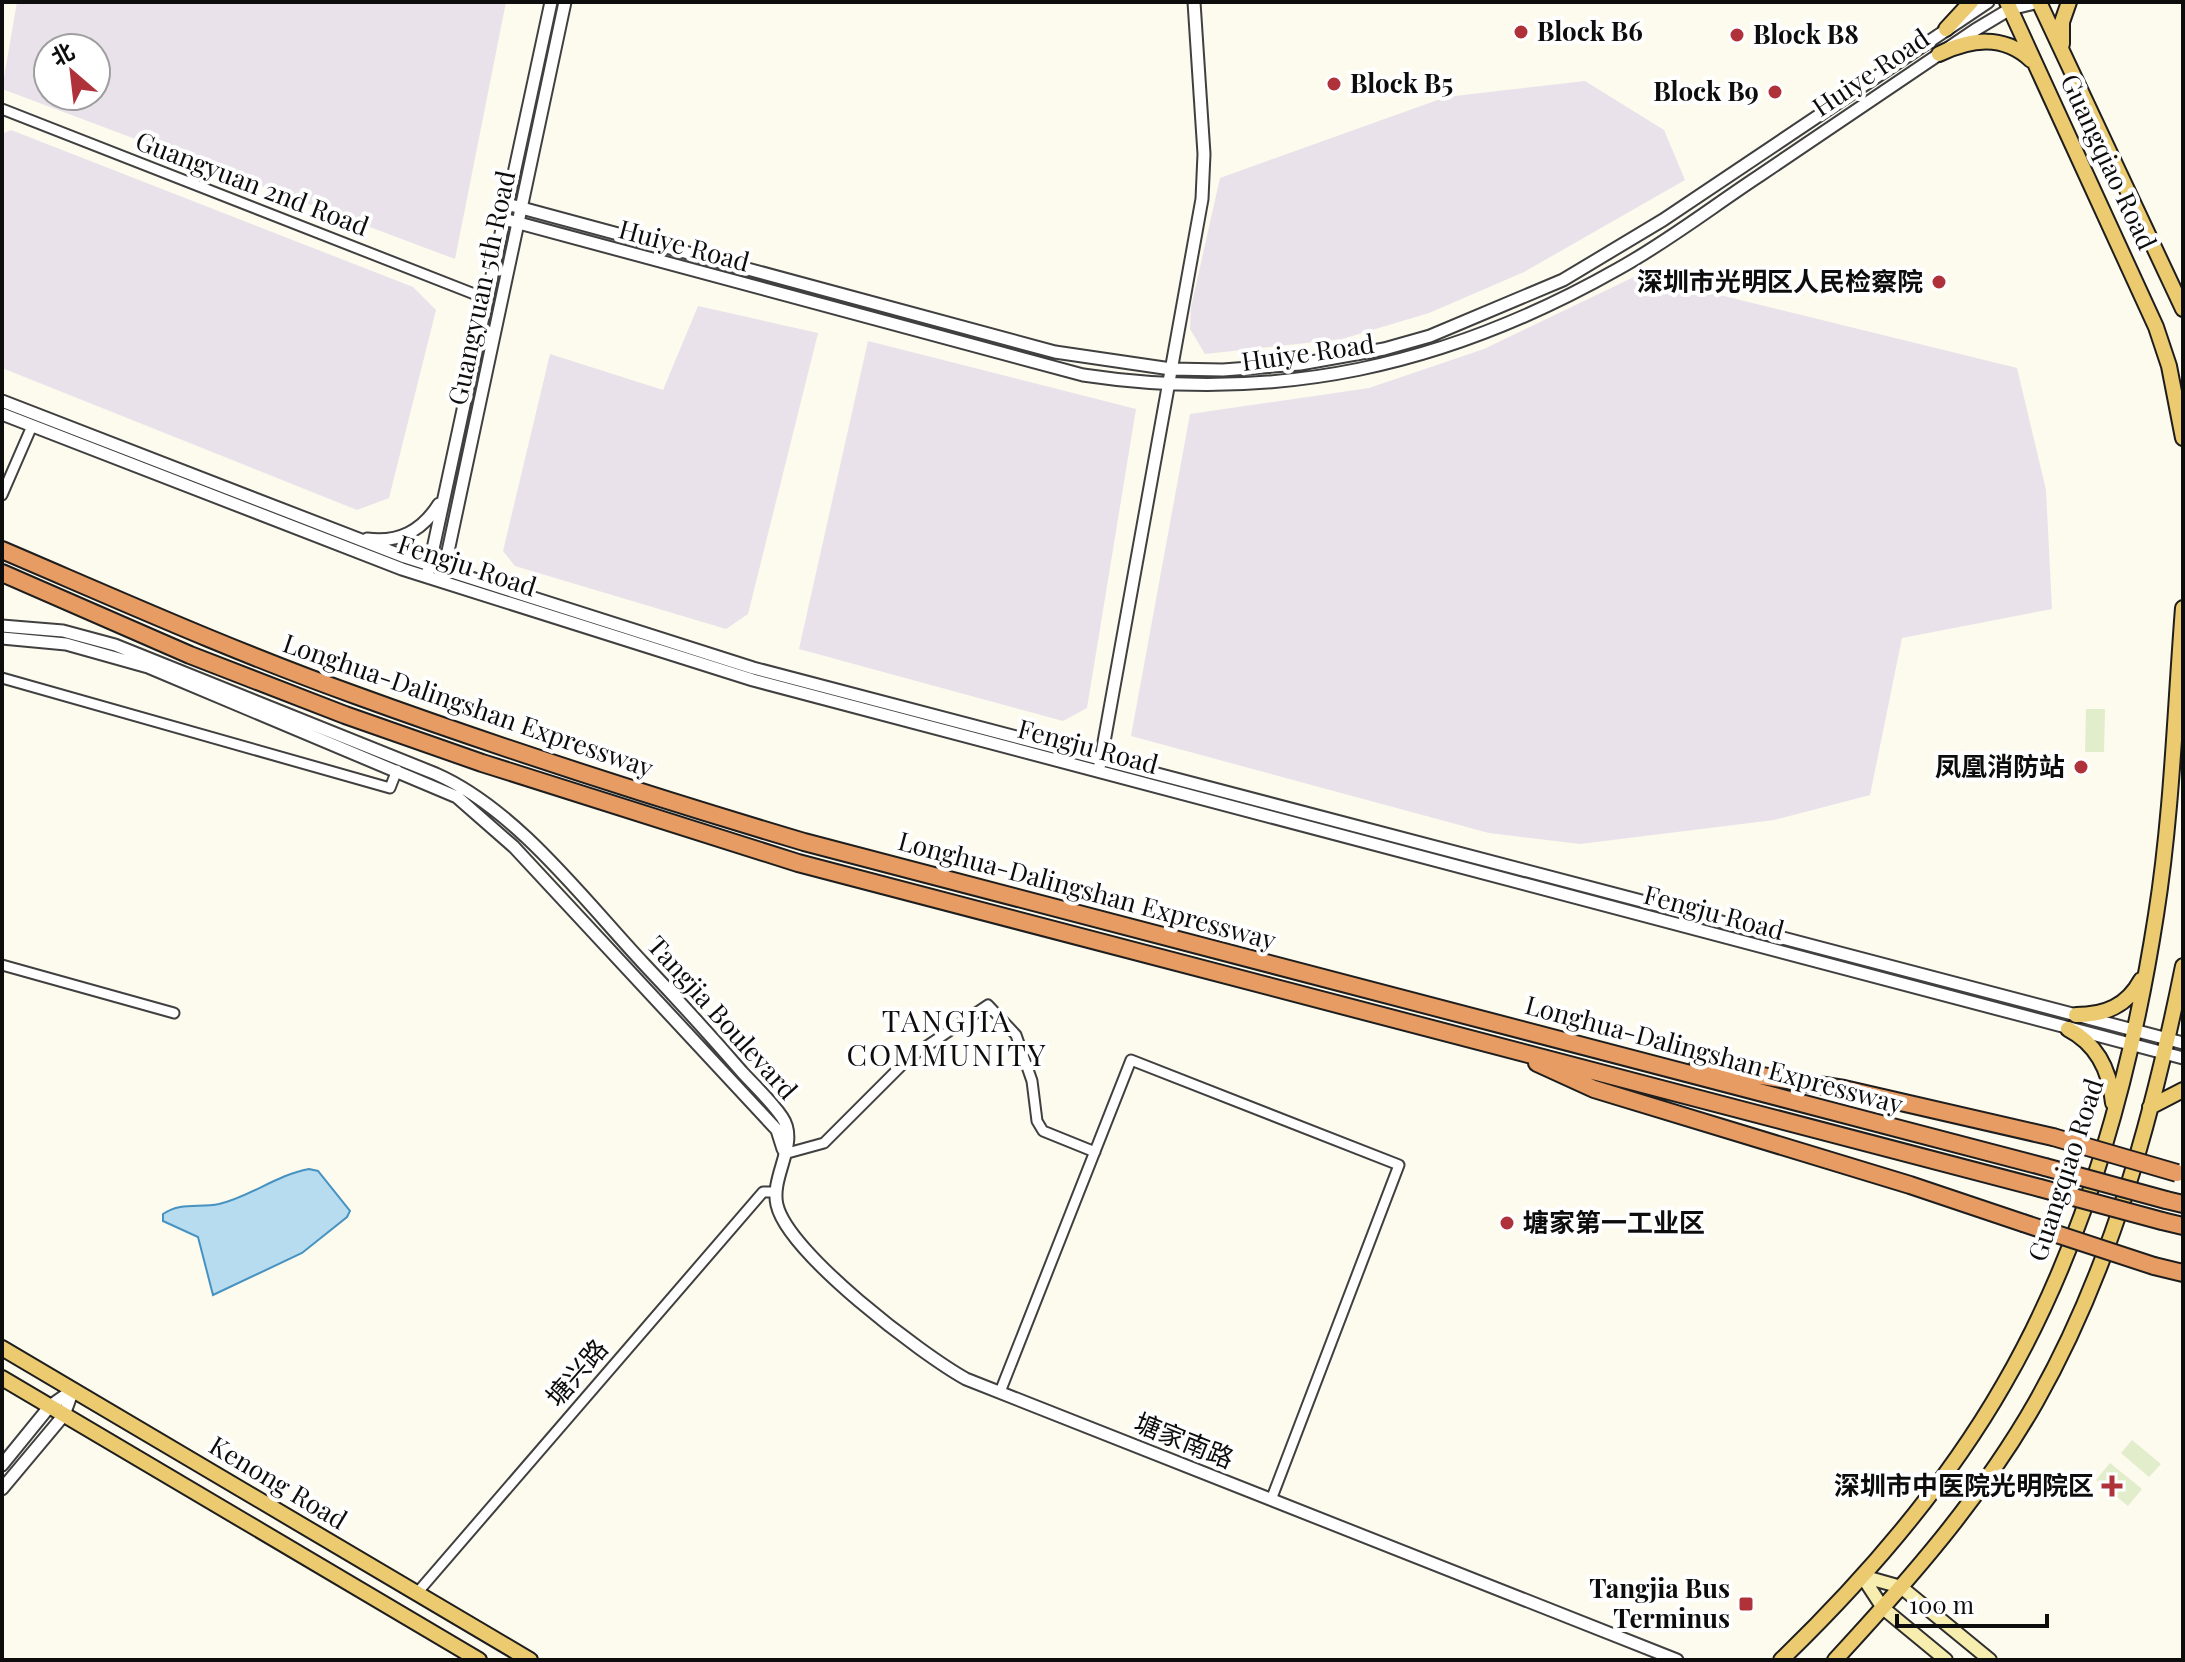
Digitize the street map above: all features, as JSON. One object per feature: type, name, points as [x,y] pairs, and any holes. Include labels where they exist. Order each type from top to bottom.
[{"type":"highway","name":"Longhua-Dalingshan Expressway","points":[[2,550],[198,634],[498,746],[804,842],[2183,1204]]},
{"type":"highway","name":"Longhua-Dalingshan Expressway","points":[[2,573],[190,655],[489,766],[798,863],[2183,1226]]},
{"type":"highway","points":[[1562,1040],[1844,1089],[2053,1137],[2180,1173]]},
{"type":"highway","points":[[1503,1046],[1594,1089],[1910,1185],[2183,1273]]},
{"type":"main road","points":[[1946,29],[1971,2]]},
{"type":"main road","name":"Guangqiao Road","points":[[2039,2],[2183,309]]},
{"type":"main road","points":[[2063,53],[2062,22],[2069,2]]},
{"type":"main road","name":"Guangqiao Road","points":[[2008,5],[2156,327],[2169,366],[2183,438]]},
{"type":"main road","points":[[1939,54],[1965,44],[1998,42],[2023,52],[2036,66]]},
{"type":"main road","name":"Guangqiao Road","points":[[1781,1660],[1894,1541],[1949,1469],[2004,1385],[2041,1313],[2113,1119],[2132,1037],[2156,915],[2168,809],[2183,608]]},
{"type":"main road","points":[[1835,1660],[1901,1587],[1988,1478],[2036,1403],[2064,1349],[2107,1246],[2172,1045],[2183,967]]},
{"type":"main road","points":[[2076,1015],[2097,1014],[2119,1006],[2133,993],[2145,972]]},
{"type":"main road","points":[[2068,1029],[2091,1046],[2102,1063],[2113,1098],[2113,1119]]},
{"type":"main road","points":[[2150,1107],[2183,1090]]},
{"type":"main road","name":"Kenong Road","points":[[2,1348],[530,1660]]},
{"type":"main road","name":"Kenong Road","points":[[2,1378],[479,1660]]},
{"type":"main road","points":[[1862,1576],[1901,1587],[1990,1660]]},
{"type":"main road","points":[[1862,1576],[1883,1608],[1946,1660]]},
{"type":"street","name":"Guangyuan 5th Road","points":[[434,574],[445,491],[551,2]]},
{"type":"street","name":"Guangyuan 5th Road","points":[[434,574],[522,207],[565,2]]},
{"type":"street","points":[[1098,773],[1203,184],[1204,154],[1194,2]]},
{"type":"street","name":"Huiye Road","points":[[507,204],[1055,352],[1171,369],[1261,367],[1340,358],[1430,336],[1514,304],[1613,253],[1988,2]]},
{"type":"street","name":"Huiye Road","points":[[504,219],[1051,368],[1168,385],[1262,384],[1343,375],[1435,352],[1521,319],[1621,267],[2008,5],[2039,2]]},
{"type":"street","name":"Guangyuan 2nd Road","points":[[2,109],[487,299]]},
{"type":"street","name":"Fengju Road","points":[[2,401],[351,536],[434,574],[753,668],[2076,1015],[2132,1037]]},
{"type":"street","name":"Fengju Road","points":[[2,414],[434,574],[753,680],[2068,1029],[2172,1045],[2183,1058]]},
{"type":"street","points":[[2,495],[32,426]]},
{"type":"street","points":[[351,536],[390,541],[411,534],[427,522],[445,491]]},
{"type":"street","name":"Tangjia Boulevard","points":[[2,626],[63,631],[115,645],[436,774],[480,796],[524,837],[700,1023],[782,1117],[789,1134],[784,1154]]},
{"type":"street","name":"Tangjia Boulevard","points":[[2,638],[66,644],[148,667],[457,797],[514,847],[777,1130],[784,1154]]},
{"type":"street","points":[[2,678],[390,788],[397,770]]},
{"type":"street","points":[[2,965],[174,1013]]},
{"type":"street","points":[[775,1192],[784,1154],[824,1143],[909,1058],[988,1005],[1016,1035],[1032,1081],[1037,1121],[1043,1131],[1095,1152]]},
{"type":"street","points":[[1000,1392],[1131,1060],[1399,1165],[1271,1500]]},
{"type":"street","name":"塘兴路","points":[[417,1593],[763,1192],[775,1192]]},
{"type":"street","name":"塘家南路","points":[[775,1192],[777,1207],[795,1238],[843,1286],[938,1364],[1000,1392],[1677,1660]]},
{"type":"street","points":[[2,1465],[50,1406],[73,1390]]},
{"type":"street","points":[[2,1489],[64,1415],[73,1390]]},
{"type":"shaded area","points":[[17,2],[506,2],[455,259],[63,112],[112,112],[112,32],[32,32],[32,100],[2,89]]},
{"type":"shaded area","points":[[1585,81],[1664,130],[1685,180],[1524,272],[1429,313],[1342,339],[1205,354],[1190,329],[1191,307],[1220,178],[1446,97]]},
{"type":"shaded area","points":[[11,130],[413,287],[436,310],[389,498],[357,510],[2,368],[2,134]]},
{"type":"shaded area","points":[[1638,275],[2017,368],[2046,490],[2052,609],[1902,638],[1870,795],[1774,820],[1580,844],[1489,833],[1131,736],[1190,414],[1369,388],[1484,349]]},
{"type":"shaded area","points":[[698,306],[818,333],[748,614],[726,629],[515,566],[503,551],[550,354],[663,390]]},
{"type":"shaded area","points":[[868,341],[1136,409],[1087,708],[1063,721],[799,649]]},
{"type":"green space","points":[[2086,709],[2105,709],[2104,752],[2085,752]]},
{"type":"green space","points":[[2132,1440],[2161,1464],[2149,1477],[2121,1453]]},
{"type":"green space","points":[[2110,1463],[2142,1489],[2128,1506],[2096,1480]]},
{"type":"water","points":[[309,1169],[318,1171],[350,1211],[347,1217],[302,1253],[213,1295],[198,1237],[163,1221],[163,1214],[183,1207],[230,1201],[285,1176]]},
{"type":"place","name":"Block B6","points":[[1521,32]]},
{"type":"place","name":"Block B8","points":[[1737,35]]},
{"type":"place","name":"Block B5","points":[[1334,84]]},
{"type":"place","name":"Block B9","points":[[1775,92]]},
{"type":"place","name":"深圳市光明区人民检察院","points":[[1939,282]]},
{"type":"place","name":"凤凰消防站","points":[[2081,767]]},
{"type":"place","name":"塘家第一工业区","points":[[1507,1223]]},
{"type":"place","name":"深圳市中医院光明院区","points":[[2112,1486]]},
{"type":"place","name":"Tangjia Bus Terminus","points":[[1746,1604]]},
{"type":"district","name":"TANGJIA COMMUNITY","points":[[947,1039]]}]
